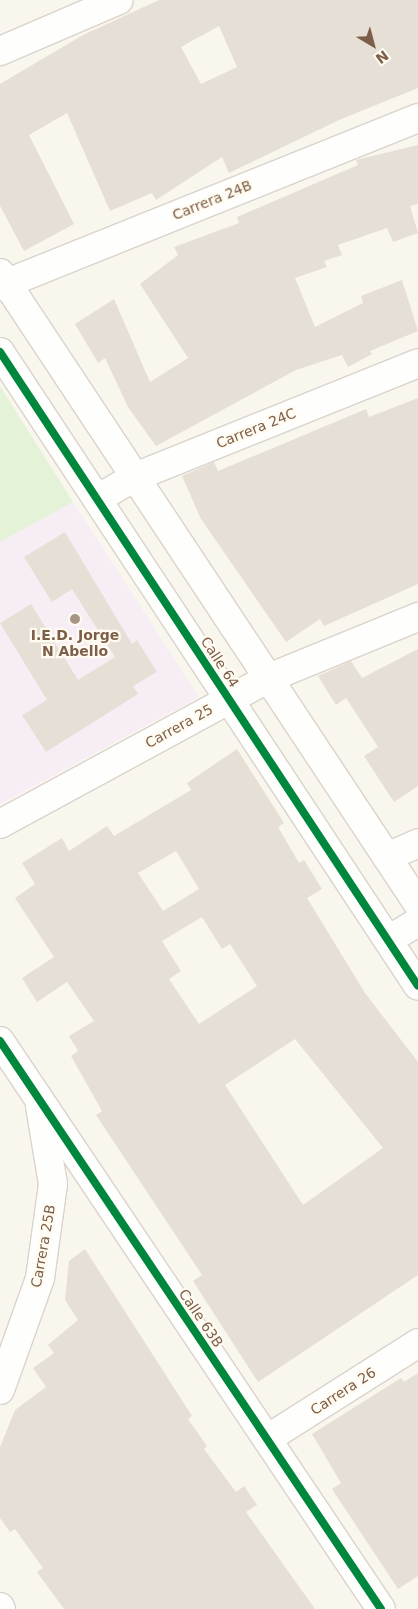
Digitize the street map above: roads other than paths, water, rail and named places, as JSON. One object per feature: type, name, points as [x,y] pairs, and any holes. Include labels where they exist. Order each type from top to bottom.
[{"type":"street","points":[[0,50],[118,0]]},
{"type":"street","name":"Carrera 24B","points":[[2,281],[418,118]]},
{"type":"street","points":[[2,281],[135,477],[418,904]]},
{"type":"street","name":"Calle 64","points":[[0,352],[418,986]]},
{"type":"street","name":"Carrera 24C","points":[[97,500],[135,477],[418,363]]},
{"type":"street","name":"Carrera 25","points":[[0,824],[269,678],[418,617]]},
{"type":"street","points":[[387,857],[418,843]]},
{"type":"street","points":[[388,940],[418,922]]},
{"type":"street","name":"Calle 63B","points":[[0,1041],[381,1609]]},
{"type":"street","name":"Carrera 25B","points":[[0,1390],[40,1278],[53,1184],[39,1097]]},
{"type":"street","name":"Carrera 26","points":[[267,1439],[418,1343]]},
{"type":"place","name":"I.E.D. Jorge N Abello","points":[[75,619]]}]
